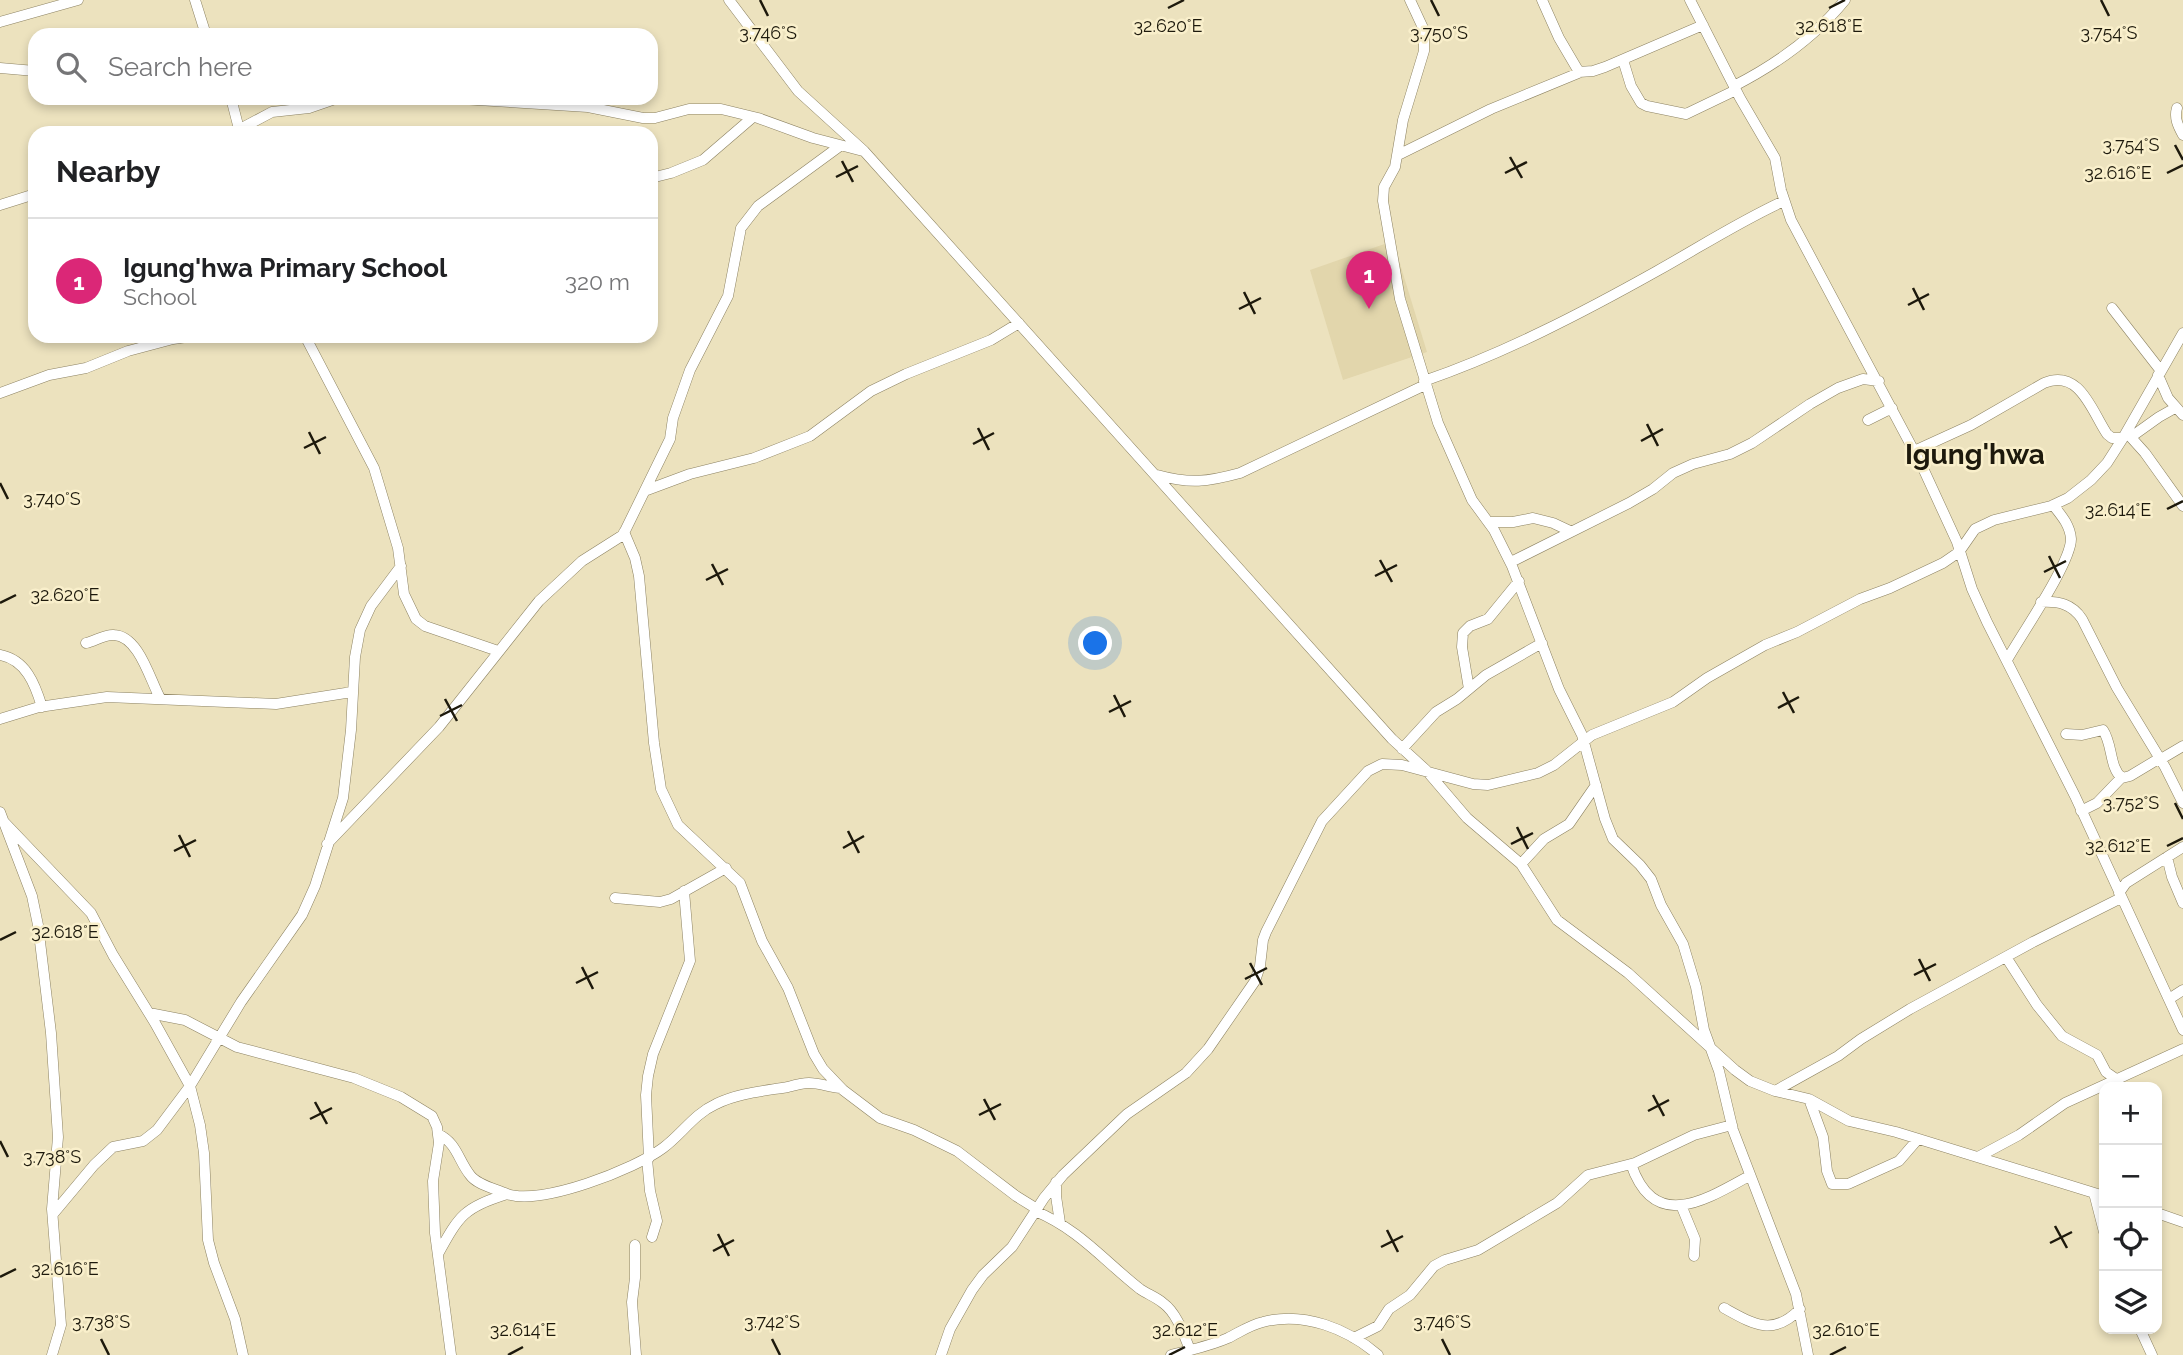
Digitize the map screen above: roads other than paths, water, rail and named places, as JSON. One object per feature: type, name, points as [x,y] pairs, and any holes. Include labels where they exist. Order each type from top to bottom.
[{"type":"street","points":[[0,22],[78,0]]},
{"type":"street","points":[[195,0],[204,28]]},
{"type":"street","points":[[729,0],[798,91],[864,151],[1402,749],[1426,771],[1467,818],[1521,864],[1556,919],[1628,974],[1735,1070],[1751,1081],[1775,1091],[1809,1098],[1849,1121],[1896,1132],[2099,1194]]},
{"type":"street","points":[[1410,0],[1424,30],[1424,51],[1403,120],[1395,167],[1384,187],[1383,201],[1400,299],[1438,423],[1466,489],[1511,562],[1559,689],[1584,740],[1613,839],[1651,879],[1661,905],[1683,944],[1732,1125],[1749,1176],[1788,1271],[1800,1309],[1808,1355]]},
{"type":"street","points":[[1542,0],[1575,67],[1581,72]]},
{"type":"street","points":[[1690,0],[1775,158],[1784,201],[1802,244],[1879,381],[1940,503],[1972,589],[2081,811],[2183,1030]]},
{"type":"street","points":[[1623,60],[1631,86],[1641,103],[1686,114],[1778,62],[1818,30],[1845,0]]},
{"type":"street","points":[[1398,156],[1480,114],[1581,72],[1594,71],[1623,60],[1703,25]]},
{"type":"street","points":[[0,68],[28,70]]},
{"type":"street","points":[[232,105],[237,126]]},
{"type":"street","points":[[247,126],[272,112],[318,105]]},
{"type":"street","points":[[555,105],[587,107],[643,118],[656,118],[689,109],[721,109],[864,151]]},
{"type":"street","points":[[2177,108],[2177,124],[2183,135]]},
{"type":"street","points":[[658,176],[703,160],[753,117]]},
{"type":"street","points":[[327,844],[431,736],[539,601],[582,561],[624,533],[670,439],[673,418],[690,370],[727,296],[741,228],[758,206],[840,146]]},
{"type":"street","points":[[0,205],[28,196]]},
{"type":"street","points":[[1155,474],[1192,482],[1209,481],[1240,473],[1425,383],[1518,344],[1638,282],[1736,224],[1784,201]]},
{"type":"street","points":[[1914,451],[1970,425],[2044,383],[2056,379],[2067,381],[2080,389],[2107,435],[2112,438],[2127,436],[2158,417],[2179,412],[2168,398],[2159,373],[2112,308]]},
{"type":"street","points":[[647,490],[682,477],[764,455],[810,436],[871,391],[991,340],[1019,323]]},
{"type":"street","points":[[941,1355],[950,1329],[972,1290],[982,1276],[1012,1247],[1056,1182],[1118,1122],[1140,1104],[1173,1084],[1208,1049],[1255,981],[1260,966],[1262,940],[1310,842],[1332,808],[1368,771],[1377,765],[1390,763],[1473,784],[1488,785],[1538,773],[1554,765],[1584,740],[1665,705],[1765,645],[1943,563],[1959,552],[1975,529],[1994,520],[2053,505],[2068,498],[2091,480],[2127,436],[2183,333]]},
{"type":"street","points":[[0,393],[49,375],[86,368],[128,351],[158,343]]},
{"type":"street","points":[[309,343],[374,468],[401,566],[404,594],[416,619],[425,626],[450,636],[498,651]]},
{"type":"street","points":[[1511,562],[1640,497],[1673,473],[1693,464],[1730,454],[1752,443],[1838,388],[1863,379],[1879,381]]},
{"type":"street","points":[[1867,420],[1892,408]]},
{"type":"street","points":[[2127,436],[2183,506]]},
{"type":"street","points":[[2007,660],[2062,567],[2071,539],[2064,518],[2053,505]]},
{"type":"street","points":[[1488,522],[1513,522],[1533,518],[1570,531]]},
{"type":"street","points":[[624,533],[635,558],[639,576],[654,743],[661,789],[678,825],[740,883],[762,941],[788,988],[814,1054],[823,1069],[841,1088],[880,1118],[914,1130],[957,1151],[1016,1196],[1060,1223],[1102,1254],[1142,1290],[1164,1303],[1173,1314],[1191,1350]]},
{"type":"street","points":[[53,1214],[94,1165],[113,1147],[143,1140],[158,1130],[190,1086],[241,1002],[302,915],[315,886],[343,799],[349,758],[355,657],[360,630],[371,606],[401,566]]},
{"type":"street","points":[[1469,689],[1462,647],[1463,633],[1470,626],[1488,619],[1518,581]]},
{"type":"street","points":[[2041,602],[2062,603],[2078,613],[2117,688],[2183,803]]},
{"type":"street","points":[[86,643],[111,635],[125,639],[140,656],[160,698]]},
{"type":"street","points":[[1402,749],[1432,715],[1486,676],[1542,643]]},
{"type":"street","points":[[0,655],[16,660],[26,670],[42,707]]},
{"type":"street","points":[[0,719],[42,707],[107,696],[276,704],[352,692]]},
{"type":"street","points":[[2066,734],[2082,735],[2103,730],[2109,742],[2114,766],[2121,778]]},
{"type":"street","points":[[2081,811],[2097,803],[2121,778],[2130,776],[2183,746]]},
{"type":"street","points":[[1521,864],[1545,839],[1569,824],[1596,785]]},
{"type":"street","points":[[0,812],[32,896],[38,925],[57,1098],[58,1136],[53,1214],[61,1325],[52,1355]]},
{"type":"street","points":[[4,822],[91,913],[190,1086],[204,1153],[208,1240],[235,1319],[243,1355]]},
{"type":"street","points":[[1775,1091],[1838,1056],[1896,1017],[2120,896],[2126,883],[2183,847]]},
{"type":"street","points":[[2167,857],[2183,903]]},
{"type":"street","points":[[615,898],[660,902],[726,868]]},
{"type":"street","points":[[652,1237],[657,1221],[650,1191],[646,1095],[653,1055],[690,961],[684,891]]},
{"type":"street","points":[[2006,957],[2037,1005],[2062,1036],[2097,1055],[2106,1072],[2116,1079]]},
{"type":"street","points":[[2169,999],[2183,990]]},
{"type":"street","points":[[149,1013],[185,1020],[237,1047],[354,1078],[388,1091],[432,1116],[439,1143],[433,1181],[438,1254],[451,1355]]},
{"type":"street","points":[[1978,1157],[2019,1135],[2065,1102],[2183,1049]]},
{"type":"street","points":[[438,1134],[455,1147],[471,1178],[507,1194],[537,1196],[590,1182],[648,1158],[703,1111],[719,1102],[745,1094],[809,1083],[841,1088]]},
{"type":"street","points":[[1809,1098],[1823,1137],[1827,1171],[1832,1184],[1848,1184],[1899,1161],[1918,1139]]},
{"type":"street","points":[[1354,1338],[1378,1326],[1394,1304],[1410,1295],[1439,1262],[1478,1250],[1558,1203],[1588,1175],[1631,1164],[1694,1135],[1732,1125]]},
{"type":"street","points":[[1631,1164],[1638,1182],[1649,1196],[1671,1205],[1702,1199],[1749,1176]]},
{"type":"street","points":[[1056,1182],[1060,1223]]},
{"type":"street","points":[[438,1254],[455,1223],[465,1212],[478,1203],[507,1194]]},
{"type":"street","points":[[1681,1205],[1695,1239],[1694,1256]]},
{"type":"street","points":[[2162,1215],[2183,1222]]},
{"type":"street","points":[[635,1244],[632,1302],[636,1355]]},
{"type":"street","points":[[1724,1308],[1753,1322],[1771,1326],[1788,1321],[1800,1309]]},
{"type":"street","points":[[1171,1355],[1228,1338],[1264,1321],[1283,1319],[1311,1320],[1338,1329],[1378,1355]]},
{"type":"street","points":[[2142,1334],[2152,1355]]},
{"type":"place","name":"Igung'hwa Primary School","points":[[1369,309]]},
{"type":"district","name":"Igung'hwa","points":[[1975,454]]}]
